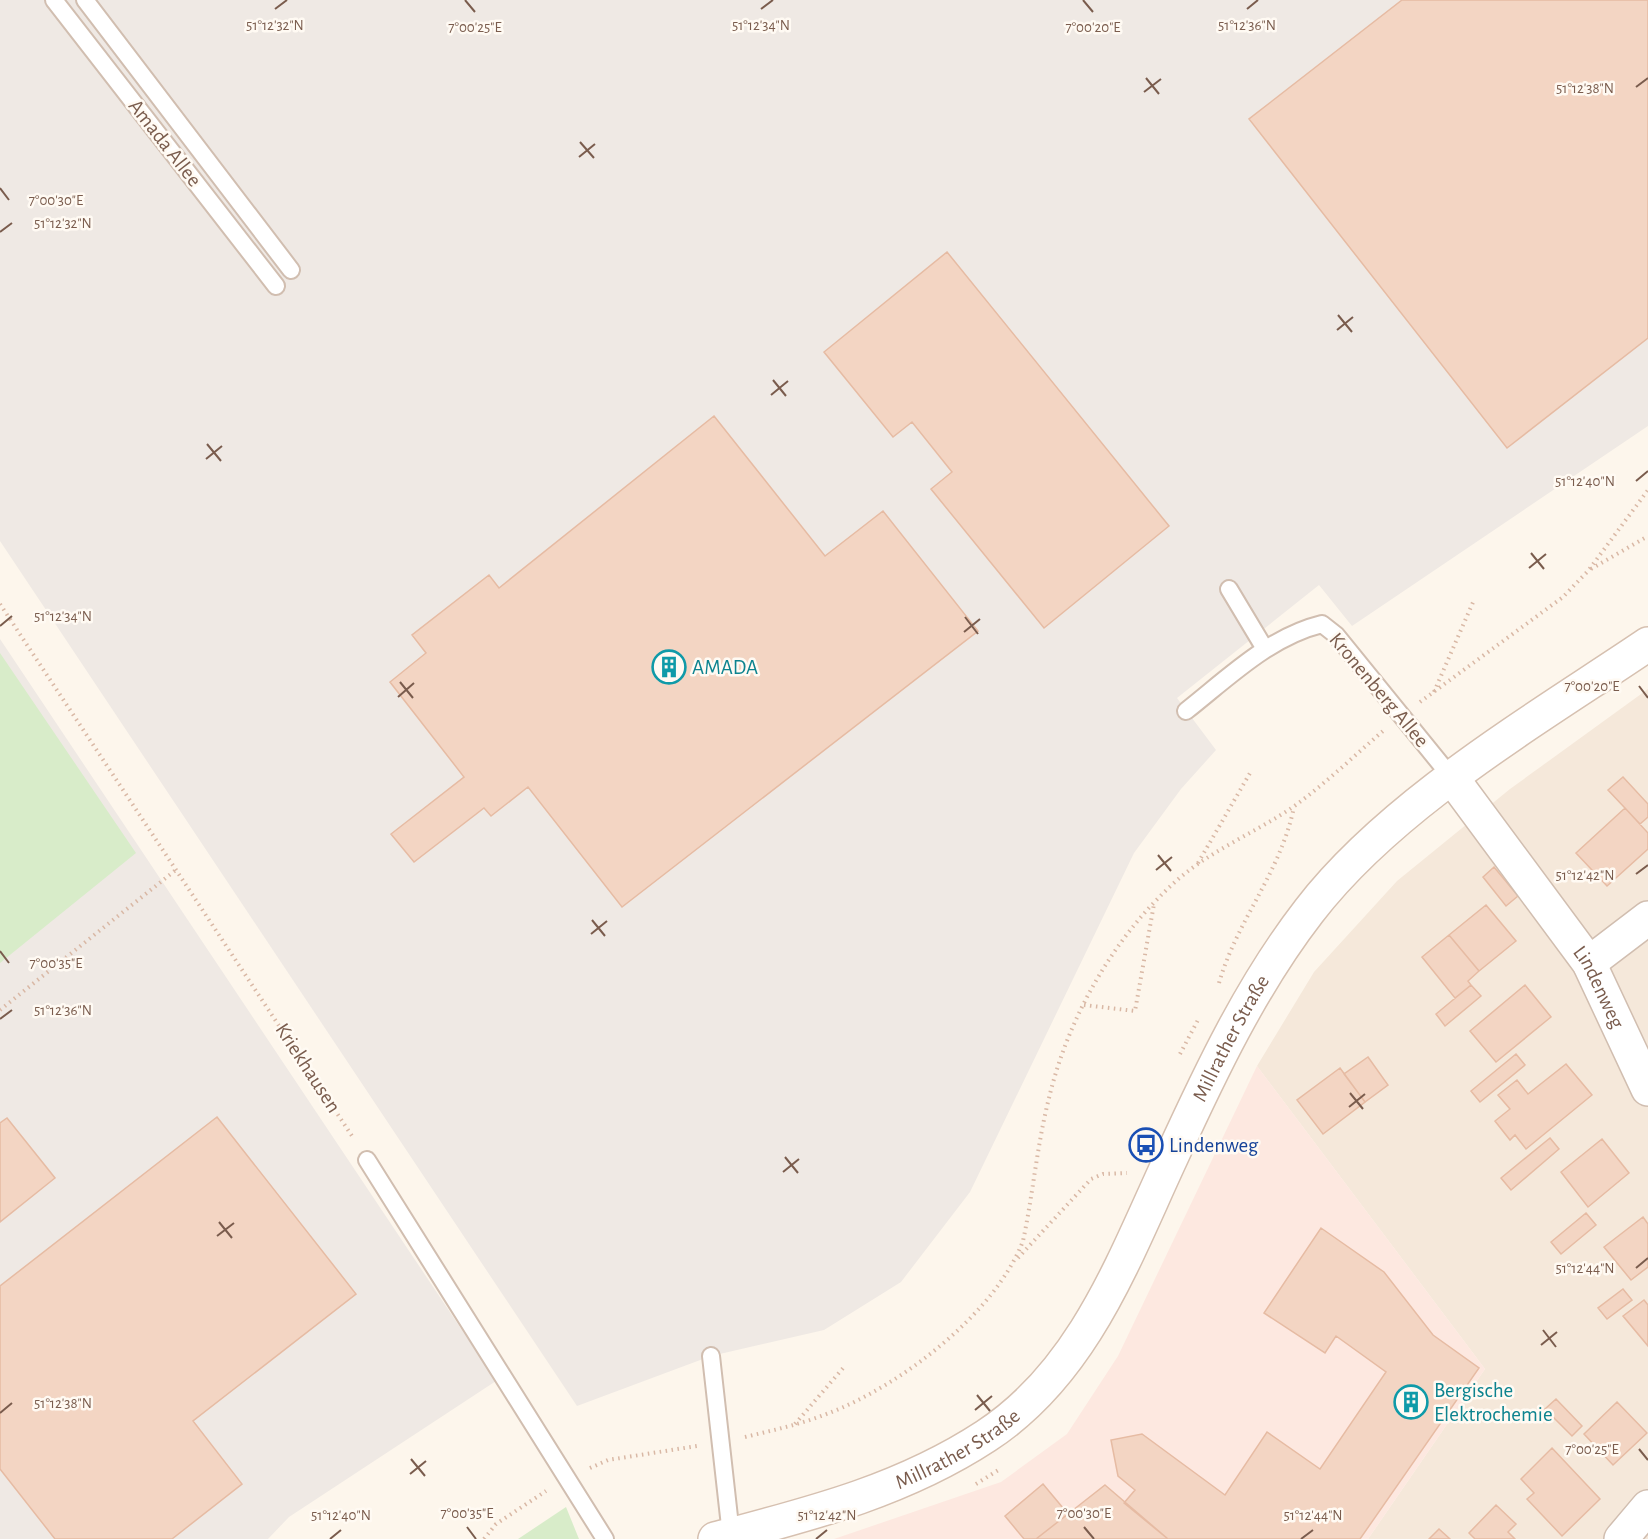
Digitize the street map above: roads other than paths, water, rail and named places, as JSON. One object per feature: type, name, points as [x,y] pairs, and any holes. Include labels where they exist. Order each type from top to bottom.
[{"type":"main road","name":"Millrather Straße","points":[[723,1537],[827,1510],[884,1489],[988,1435],[1028,1402],[1083,1337],[1110,1291],[1190,1119],[1262,978],[1310,910],[1344,872],[1385,832],[1452,778],[1648,644]]},
{"type":"main road","name":"Lindenweg","points":[[1452,778],[1589,963],[1648,1089]]},
{"type":"main road","points":[[1589,963],[1648,918]]},
{"type":"main road","points":[[1621,1539],[1648,1507]]},
{"type":"lane","name":"Amada Allee","points":[[54,0],[276,286]]},
{"type":"lane","name":"Amada Allee","points":[[85,0],[291,270]]},
{"type":"lane","points":[[1186,711],[1265,649],[1229,590]]},
{"type":"lane","name":"Kronenberg Allee","points":[[1265,649],[1305,628],[1322,624],[1336,636],[1452,778]]},
{"type":"lane","points":[[368,1160],[605,1539]]},
{"type":"lane","points":[[711,1356],[719,1443],[723,1537]]},
{"type":"place","name":"AMADA","points":[[669,667]]},
{"type":"place","name":"Lindenweg","points":[[1146,1145]]},
{"type":"place","name":"Bergische Elektrochemie","points":[[1411,1402]]}]
